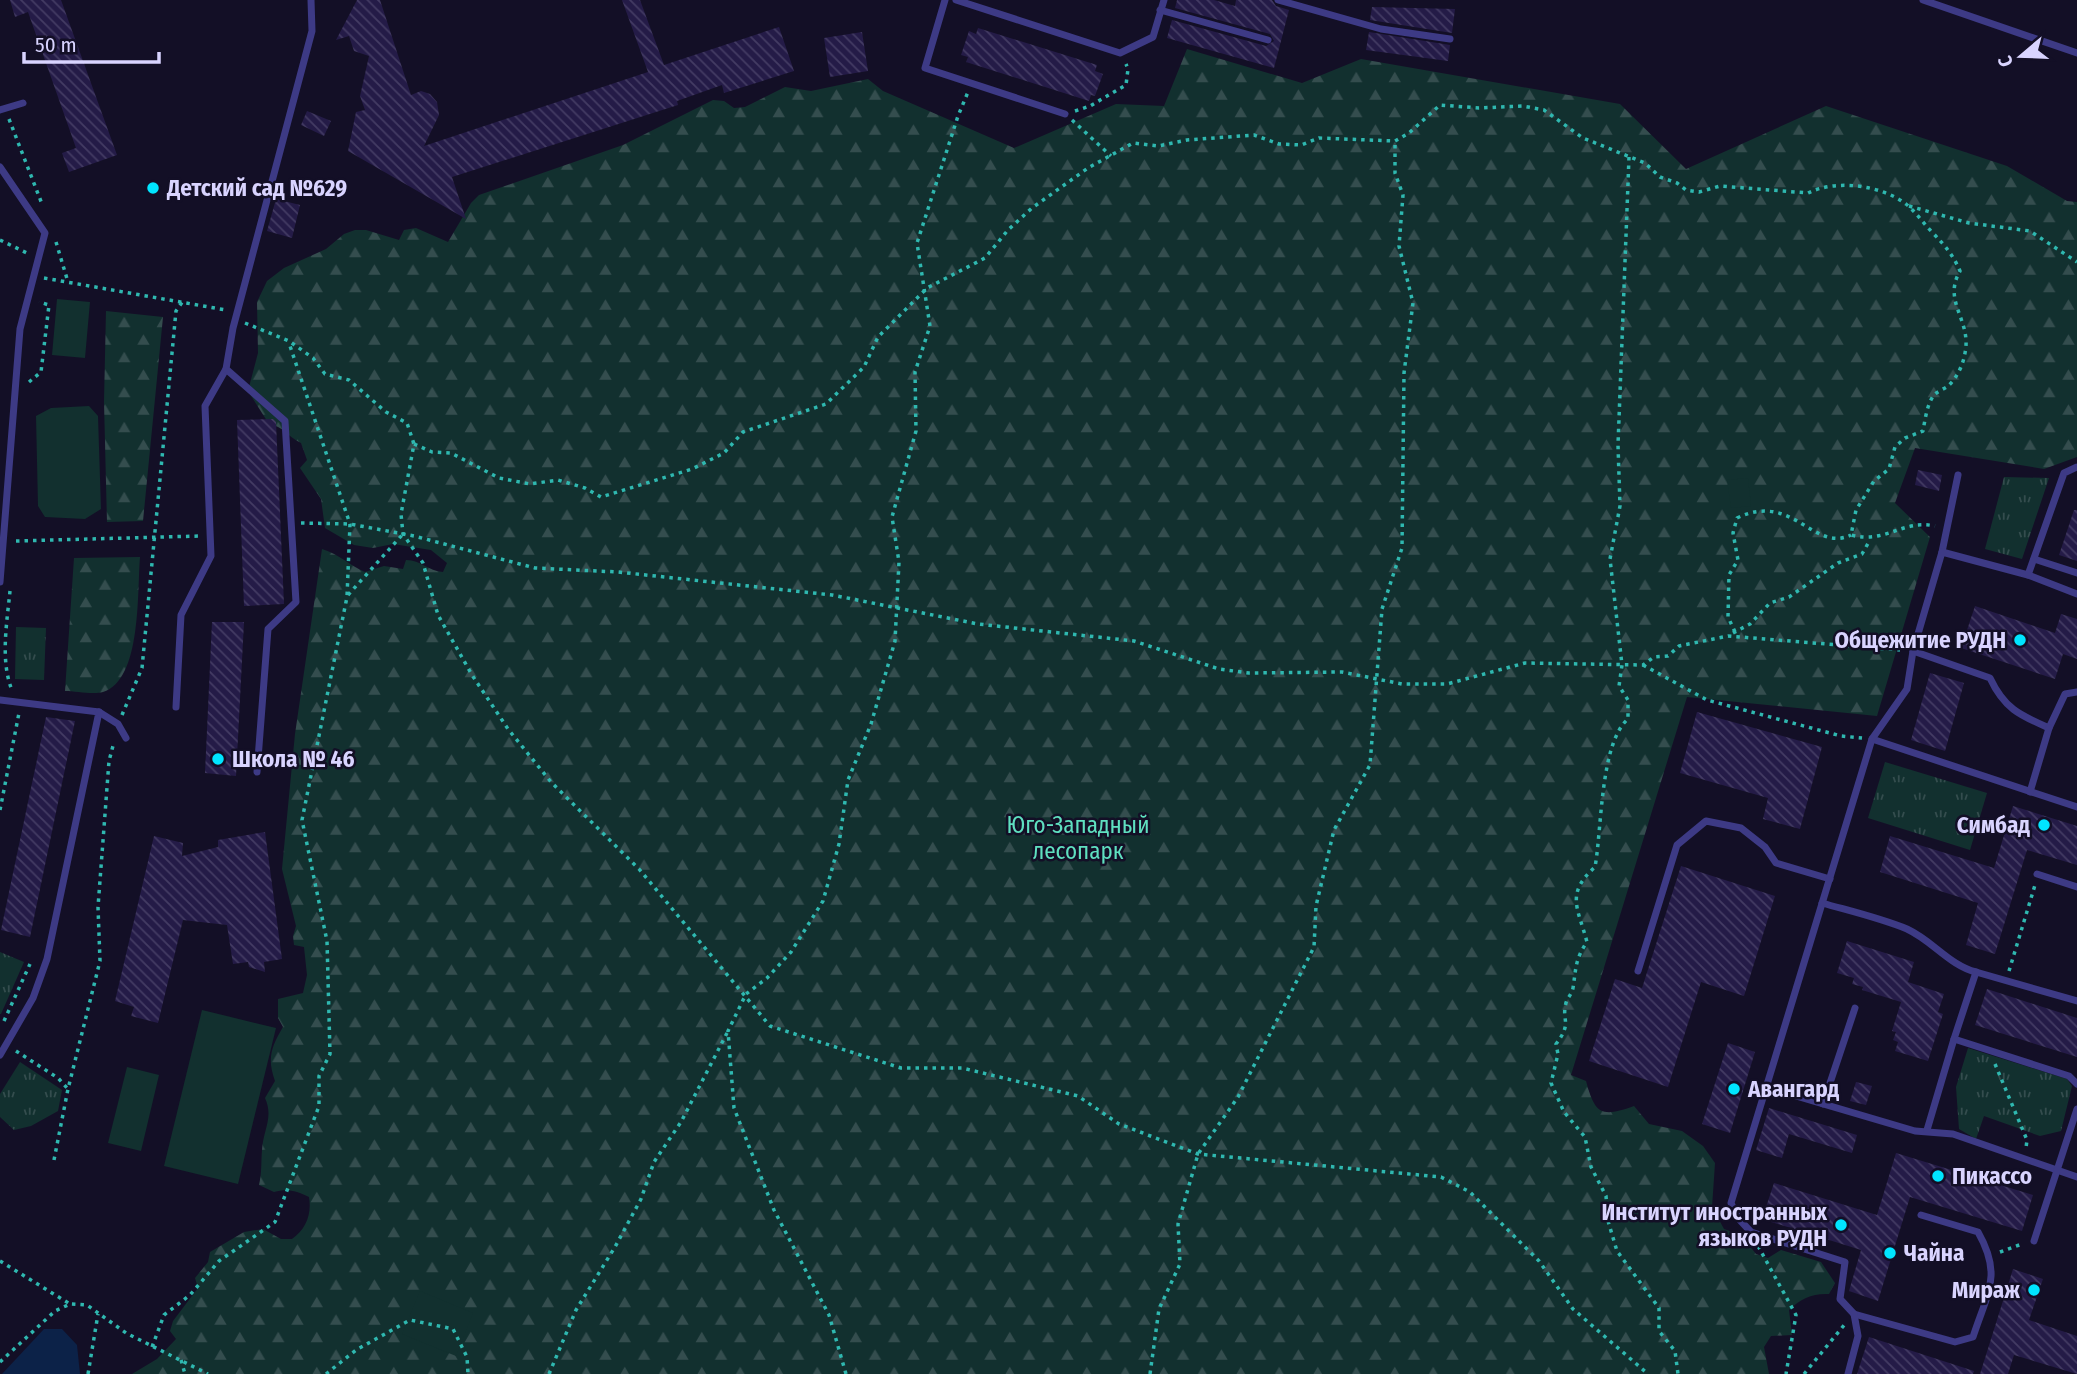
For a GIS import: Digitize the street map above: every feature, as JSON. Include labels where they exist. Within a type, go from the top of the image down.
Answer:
[{"type":"lane","points":[[176,707],[181,615],[211,556],[205,406],[226,369],[237,313],[312,31],[311,0]]},
{"type":"lane","points":[[944,0],[925,68],[1065,114]]},
{"type":"lane","points":[[956,0],[1120,53],[1153,37],[1164,0]]},
{"type":"lane","points":[[1278,0],[1381,29],[1450,40]]},
{"type":"lane","points":[[1923,0],[2077,53]]},
{"type":"lane","points":[[1160,10],[1268,40]]},
{"type":"lane","points":[[3,109],[23,103]]},
{"type":"lane","points":[[0,167],[45,233],[42,256],[20,329],[0,582]]},
{"type":"lane","points":[[226,369],[285,421],[296,602],[268,629],[257,772]]},
{"type":"lane","points":[[2028,575],[2064,472],[2077,467]]},
{"type":"lane","points":[[1921,1215],[1978,1232],[1991,1254],[1993,1274],[1973,1337],[1955,1342],[1854,1314],[1840,1299],[1845,1262],[1751,1232],[1738,1218],[1731,1203],[1872,740],[1907,689],[1913,651],[1942,552],[1958,475]]},
{"type":"lane","points":[[1942,552],[2028,575],[2077,594]]},
{"type":"lane","points":[[2034,559],[2077,573]]},
{"type":"lane","points":[[1913,651],[1990,678],[2000,698],[2020,716],[2049,728]]},
{"type":"lane","points":[[2030,792],[2049,728],[2065,694],[2077,692]]},
{"type":"lane","points":[[0,700],[99,712],[118,724],[126,738]]},
{"type":"lane","points":[[0,1055],[33,998],[47,959],[99,712]]},
{"type":"lane","points":[[1872,740],[2077,807]]},
{"type":"lane","points":[[1638,971],[1677,845],[1706,821],[1741,828],[1765,847],[1776,863],[1830,878]]},
{"type":"lane","points":[[2037,874],[2077,887]]},
{"type":"lane","points":[[1822,903],[1906,929],[1941,949],[1958,967],[2077,1001]]},
{"type":"lane","points":[[1927,1130],[1976,972]]},
{"type":"lane","points":[[1824,1104],[1855,1008]]},
{"type":"lane","points":[[1954,1039],[2069,1076],[2077,1084]]},
{"type":"lane","points":[[1766,1087],[1914,1131],[1952,1134],[2077,1177]]},
{"type":"lane","points":[[2035,1241],[2077,1109]]},
{"type":"lane","points":[[1848,1374],[1858,1336],[1854,1314]]},
{"type":"path","points":[[1111,156],[1065,114],[1090,106],[1126,85],[1128,69],[1120,53]]},
{"type":"path","points":[[549,1374],[576,1310],[641,1199],[654,1162],[681,1122],[746,994],[767,978],[791,952],[823,901],[839,844],[848,780],[871,724],[895,641],[899,562],[892,517],[916,431],[915,372],[930,326],[927,288],[918,243],[958,116],[972,84]]},
{"type":"path","points":[[414,444],[432,452],[451,453],[499,478],[530,484],[558,480],[584,488],[601,497],[692,469],[724,453],[743,432],[826,404],[864,367],[878,337],[927,288],[985,258],[1008,230],[1032,208],[1088,168],[1133,143],[1158,146],[1187,140],[1254,135],[1279,144],[1301,145],[1319,138],[1395,141],[1409,133],[1440,105],[1479,108],[1523,106],[1544,110],[1583,138],[1645,163],[1661,177],[1678,183],[1686,190],[1699,192],[1720,186],[1808,193],[1818,188],[1840,185],[1889,194],[1907,205],[1951,249],[1960,271],[1952,284],[1952,298],[1960,311],[1966,350],[1959,371],[1950,384],[1934,395],[1923,431],[1905,438],[1895,447],[1889,470],[1874,481],[1856,510],[1851,535]]},
{"type":"path","points":[[3,109],[44,209]]},
{"type":"path","points":[[1150,1374],[1159,1309],[1180,1264],[1178,1224],[1198,1154],[1238,1097],[1314,947],[1316,906],[1334,830],[1370,765],[1381,609],[1402,548],[1404,373],[1413,303],[1399,246],[1403,195],[1395,173],[1395,141]]},
{"type":"path","points":[[1629,158],[1618,445],[1620,506],[1610,559],[1622,665],[1619,686],[1628,700],[1628,719],[1618,727],[1607,759],[1595,867],[1583,878],[1574,900],[1587,942],[1577,956],[1572,975],[1573,990],[1565,1004],[1565,1032],[1556,1044],[1558,1054],[1550,1083],[1564,1112],[1586,1138],[1591,1167],[1606,1196],[1608,1221],[1617,1251],[1659,1308],[1659,1331],[1675,1351],[1678,1374]]},
{"type":"path","points":[[1907,205],[1969,223],[2030,231],[2077,262]]},
{"type":"path","points":[[39,289],[43,278],[42,256],[53,234],[68,282]]},
{"type":"path","points":[[0,240],[24,253]]},
{"type":"path","points":[[43,278],[183,301],[237,313],[248,327],[289,341],[313,358],[325,374],[349,380],[386,412],[407,423],[414,444],[401,514],[403,534],[423,562],[438,615],[508,729],[551,782],[639,869],[770,1026],[901,1068],[962,1068],[1078,1096],[1119,1124],[1198,1154],[1441,1177],[1470,1192],[1539,1261],[1573,1309],[1648,1374]]},
{"type":"path","points":[[26,385],[41,372],[49,305],[36,301]]},
{"type":"path","points":[[54,1160],[68,1089],[100,961],[97,907],[109,761],[118,724],[142,668],[176,311],[183,301]]},
{"type":"path","points":[[152,1347],[164,1315],[190,1295],[219,1261],[275,1222],[319,1107],[319,1076],[330,1054],[327,941],[302,820],[347,597],[350,524],[289,341]]},
{"type":"path","points":[[1735,632],[1728,617],[1729,575],[1738,560],[1733,533],[1737,518],[1768,509],[1793,516],[1822,536],[1840,540],[1851,535],[1870,540],[1922,523]]},
{"type":"path","points":[[291,523],[350,524],[403,534],[535,568],[618,572],[832,595],[978,624],[1134,641],[1219,669],[1250,673],[1342,672],[1402,684],[1447,684],[1525,663],[1643,665],[1707,700],[1841,736],[1872,740]]},
{"type":"path","points":[[15,528],[14,541],[210,535]]},
{"type":"path","points":[[347,597],[403,534]]},
{"type":"path","points":[[1643,665],[1654,657],[1668,656],[1679,646],[1727,636],[1750,624],[1770,603],[1789,597],[1838,564],[1862,554],[1870,540]]},
{"type":"path","points":[[0,810],[20,707],[6,679],[4,659],[11,581]]},
{"type":"path","points":[[1727,636],[1913,651]]},
{"type":"path","points":[[2006,981],[2035,885],[2045,888]]},
{"type":"path","points":[[0,1029],[35,955]]},
{"type":"path","points":[[728,1031],[734,1108],[774,1210],[829,1315],[846,1374]]},
{"type":"path","points":[[1989,1050],[2026,1140],[2026,1160]]},
{"type":"path","points":[[17,1052],[58,1078],[68,1089]]},
{"type":"path","points":[[1751,1232],[1797,1315],[1786,1374]]},
{"type":"path","points":[[1991,1254],[2035,1241]]},
{"type":"path","points":[[0,1261],[70,1304],[87,1305],[152,1347],[208,1374]]},
{"type":"path","points":[[0,1362],[55,1311],[70,1304]]},
{"type":"path","points":[[89,1374],[98,1314]]},
{"type":"path","points":[[1804,1374],[1854,1314]]},
{"type":"path","points":[[326,1374],[356,1350],[411,1320],[453,1329],[467,1357],[468,1374]]},
{"type":"path","points":[[181,1360],[185,1374]]},
{"type":"green space","name":"Юго-Западный лесопарк","points":[[1187,49],[1302,83],[1361,59],[1620,104],[1686,169],[1826,106],[2007,166],[2067,201],[2077,202],[2077,457],[2044,469],[1915,448],[1895,503],[1930,537],[1877,716],[1687,697],[1571,1075],[1586,1081],[1596,1107],[1601,1110],[1614,1112],[1634,1106],[1649,1124],[1682,1131],[1703,1146],[1715,1163],[1712,1207],[1724,1229],[1741,1235],[1756,1254],[1768,1258],[1781,1250],[1821,1262],[1835,1283],[1829,1294],[1808,1297],[1789,1310],[1792,1335],[1771,1336],[1764,1347],[1769,1374],[132,1374],[157,1359],[176,1339],[170,1331],[173,1321],[198,1288],[195,1278],[208,1262],[210,1252],[244,1232],[263,1229],[281,1239],[292,1239],[301,1231],[309,1215],[309,1197],[292,1191],[274,1192],[259,1185],[268,1118],[265,1098],[275,1081],[271,1066],[272,1053],[283,1027],[278,1018],[278,999],[303,993],[307,975],[304,947],[294,945],[296,926],[282,869],[295,734],[322,549],[365,572],[384,566],[403,569],[406,560],[443,572],[447,563],[431,550],[393,544],[373,548],[354,545],[325,528],[321,499],[300,468],[307,460],[301,443],[269,424],[248,391],[258,353],[257,302],[267,281],[284,268],[326,249],[344,234],[355,230],[366,230],[399,240],[404,230],[416,228],[448,242],[471,203],[479,195],[623,145],[713,100],[724,101],[734,108],[745,107],[785,87],[811,91],[868,79],[883,91],[1014,148],[1116,104],[1164,106]]},
{"type":"green space","points":[[57,299],[90,302],[85,358],[52,355]]},
{"type":"green space","points":[[106,311],[163,317],[143,521],[107,522],[104,402]]},
{"type":"green space","points":[[89,406],[98,416],[101,509],[85,519],[45,517],[38,506],[36,416],[51,408]]},
{"type":"green space","points":[[2004,477],[2049,478],[2022,559],[1985,549]]},
{"type":"green space","points":[[1748,478],[1751,506],[1731,508],[1727,480]]},
{"type":"green space","points":[[140,557],[135,633],[125,671],[116,684],[103,692],[65,691],[74,558]]},
{"type":"green space","points":[[16,627],[46,628],[44,680],[15,679]]},
{"type":"green space","points":[[1885,762],[1987,793],[1970,850],[1868,818]]},
{"type":"green space","points":[[0,952],[24,962],[1,1014],[0,1014]]},
{"type":"green space","points":[[202,1010],[276,1028],[238,1184],[164,1166]]},
{"type":"green space","points":[[1968,1048],[2067,1079],[2072,1086],[2061,1131],[2040,1136],[1984,1116],[1976,1139],[1959,1129],[1956,1087]]},
{"type":"green space","points":[[20,1062],[62,1090],[58,1111],[31,1126],[14,1130],[0,1117],[0,1094]]},
{"type":"green space","points":[[127,1067],[159,1075],[141,1151],[108,1143]]},
{"type":"green space","points":[[420,1291],[473,1313],[456,1356],[402,1334]]},
{"type":"water","points":[[44,1329],[62,1329],[77,1345],[80,1374],[2,1374]]},
{"type":"building","points":[[10,0],[61,0],[117,155],[69,172],[62,153],[76,148],[28,12],[15,17]]},
{"type":"building","points":[[357,0],[380,0],[411,95],[421,91],[430,94],[437,102],[439,115],[424,146],[648,72],[622,0],[640,0],[664,65],[779,27],[794,71],[724,93],[722,85],[677,101],[678,105],[452,177],[466,219],[348,151],[356,112],[365,110],[360,96],[369,56],[354,51],[349,36],[336,40]]},
{"type":"building","points":[[1177,0],[1214,0],[1235,6],[1236,0],[1272,0],[1276,6],[1289,10],[1274,68],[1167,38],[1172,20],[1266,46],[1274,41],[1270,34],[1175,8]]},
{"type":"building","points":[[1372,7],[1455,9],[1452,33],[1370,20]]},
{"type":"building","points":[[978,28],[1097,65],[1095,71],[1103,74],[1095,96],[1091,95],[1089,101],[966,62],[968,57],[961,55],[969,31],[976,34]]},
{"type":"building","points":[[862,32],[868,71],[830,77],[824,38]]},
{"type":"building","points":[[1369,32],[1450,45],[1448,61],[1366,50]]},
{"type":"building","points":[[307,111],[331,121],[324,136],[301,125]]},
{"type":"building","points":[[276,199],[300,205],[292,238],[267,231]]},
{"type":"building","points":[[273,419],[276,422],[284,604],[244,606],[237,420]]},
{"type":"building","points":[[1918,470],[1942,475],[1939,491],[1915,485]]},
{"type":"building","points":[[2074,510],[2077,510],[2077,561],[2059,555]]},
{"type":"building","name":"Общежитие РУДН","points":[[1975,606],[2055,633],[2061,614],[2077,619],[2077,659],[2063,654],[2055,679],[1961,648]]},
{"type":"building","points":[[212,622],[244,622],[236,776],[205,773]]},
{"type":"building","points":[[1930,673],[1964,683],[1945,751],[1911,740]]},
{"type":"building","points":[[1697,712],[1822,747],[1800,829],[1763,819],[1768,798],[1680,773]]},
{"type":"building","points":[[46,717],[75,721],[30,937],[1,930]]},
{"type":"building","points":[[2013,806],[2077,826],[2077,865],[2027,850],[1995,954],[1966,945],[1978,903],[1880,872],[1890,836],[1994,868]]},
{"type":"building","points":[[265,832],[282,959],[264,962],[265,972],[249,967],[248,962],[233,964],[227,925],[183,920],[158,1023],[131,1016],[134,1007],[115,1001],[154,836],[183,843],[182,856],[218,847],[218,840]]},
{"type":"building","points":[[1681,866],[1775,896],[1744,996],[1701,982],[1668,1087],[1589,1061],[1615,979],[1642,988]]},
{"type":"building","points":[[1847,941],[1914,962],[1908,982],[1944,994],[1938,1012],[1943,1014],[1928,1061],[1895,1051],[1898,1042],[1893,1040],[1896,1032],[1892,1031],[1901,1002],[1862,990],[1863,987],[1852,984],[1854,978],[1837,973]]},
{"type":"building","points":[[1987,989],[2077,1018],[2077,1057],[1975,1025]]},
{"type":"building","points":[[1728,1043],[1755,1052],[1730,1133],[1702,1124]]},
{"type":"building","points":[[1856,1082],[1872,1086],[1866,1105],[1850,1101]]},
{"type":"building","points":[[1769,1108],[1857,1135],[1852,1153],[1789,1134],[1782,1158],[1756,1150]]},
{"type":"building","name":"Институт иностранных языков РУДН","points":[[1896,1153],[2033,1195],[2022,1231],[1910,1197],[1878,1301],[1849,1291],[1861,1250],[1762,1219],[1774,1183],[1877,1215]]},
{"type":"building","points":[[2013,1269],[2043,1279],[2029,1320],[2077,1336],[2077,1374],[2014,1355],[2008,1374],[1980,1374]]},
{"type":"building","points":[[1869,1337],[1974,1371],[1973,1374],[1857,1374]]},
{"type":"place","name":"Детский сад №629","points":[[153,188]]},
{"type":"place","name":"Общежитие РУДН","points":[[2020,640]]},
{"type":"place","name":"Школа № 46","points":[[218,759]]},
{"type":"place","name":"Симбад","points":[[2044,825]]},
{"type":"place","name":"Авангард","points":[[1734,1089]]},
{"type":"place","name":"Пикассо","points":[[1938,1176]]},
{"type":"place","name":"Институт иностранных языков РУДН","points":[[1841,1225]]},
{"type":"place","name":"Чайна","points":[[1890,1253]]},
{"type":"place","name":"Мираж","points":[[2034,1290]]}]
